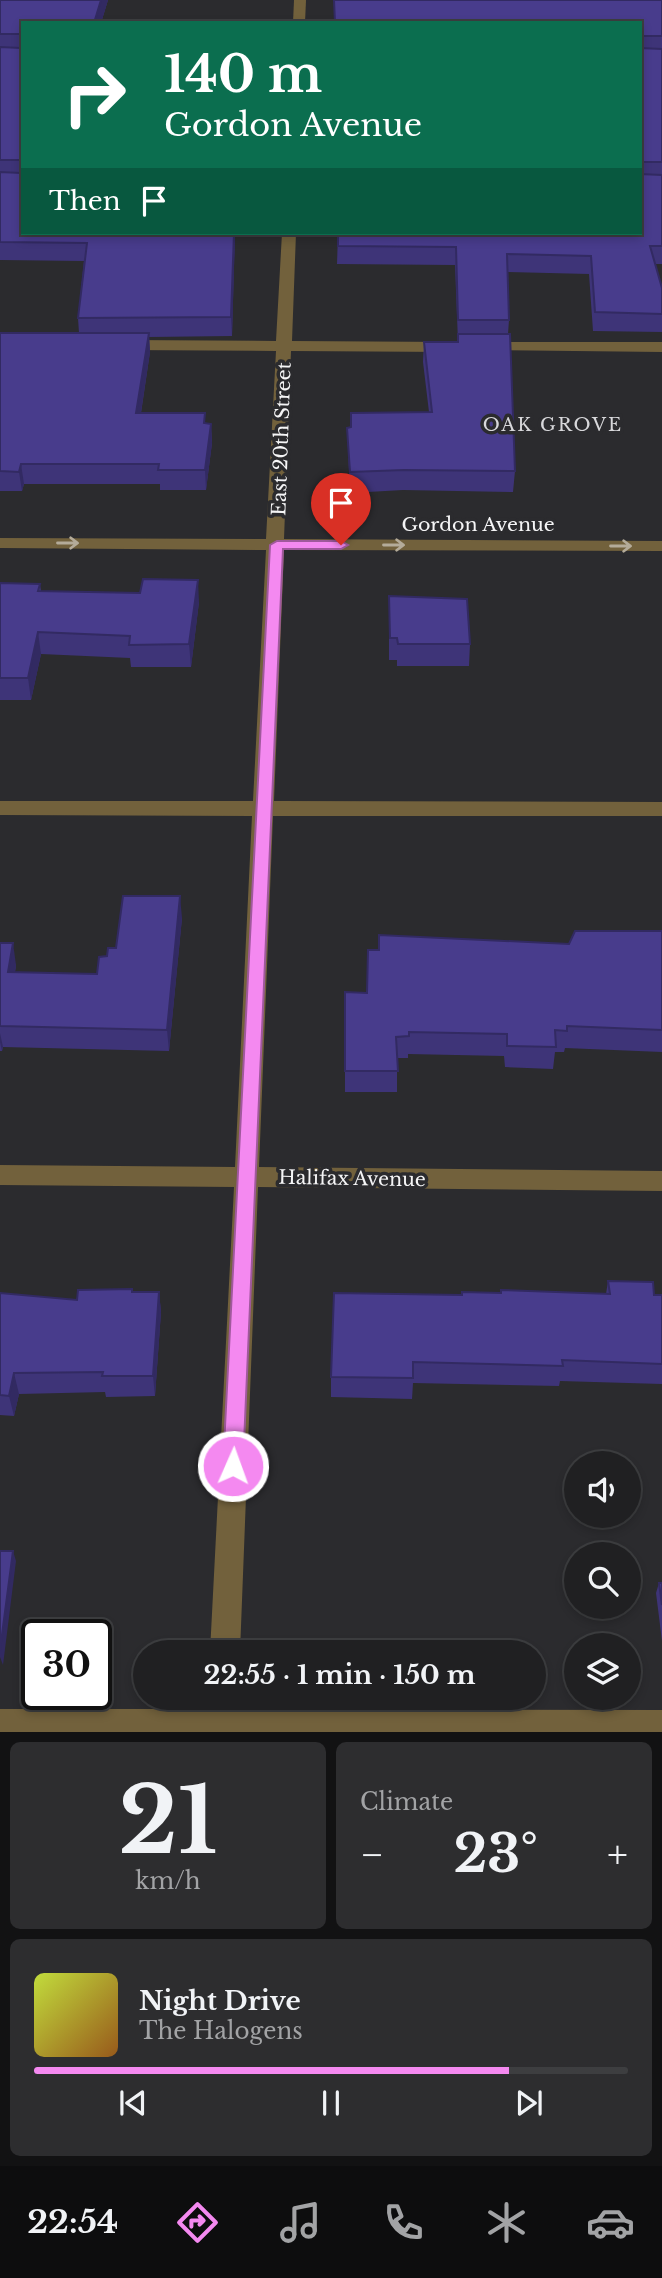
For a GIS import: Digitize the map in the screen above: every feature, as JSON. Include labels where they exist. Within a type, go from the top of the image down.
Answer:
[{"type":"street","points":[[299,21],[300,0]]},
{"type":"street","name":"East 20th Street","points":[[226,1640],[289,235]]},
{"type":"street","points":[[108,345],[662,347]]},
{"type":"street","name":"Gordon Avenue","points":[[0,543],[662,546]]},
{"type":"street","points":[[0,808],[662,809]]},
{"type":"street","name":"Halifax Avenue","points":[[0,1175],[662,1181]]},
{"type":"street","points":[[0,1724],[222,1718],[662,1725]]},
{"type":"building","points":[[0,0],[101,0],[95,21],[21,21],[21,34],[0,34]]},
{"type":"building","points":[[334,0],[662,0],[662,36],[642,36],[642,21],[335,21]]},
{"type":"building","points":[[0,47],[21,48],[21,160],[0,160]]},
{"type":"building","points":[[642,48],[662,49],[662,162],[642,162]]},
{"type":"building","points":[[0,172],[21,173],[21,235],[234,235],[231,317],[78,318],[87,243],[0,242]]},
{"type":"building","points":[[642,174],[662,175],[662,246],[650,246],[662,288],[662,314],[595,312],[591,256],[507,254],[509,320],[458,320],[456,247],[338,246],[338,235],[642,235]]},
{"type":"building","points":[[0,333],[149,333],[136,413],[205,413],[204,423],[211,424],[205,470],[158,470],[159,464],[21,464],[19,472],[0,471]]},
{"type":"building","points":[[458,334],[510,334],[515,471],[350,472],[347,428],[351,427],[351,413],[432,412],[424,342],[458,342]]},
{"type":"building","points":[[143,579],[198,580],[189,644],[129,645],[130,636],[38,632],[28,678],[0,678],[0,583],[40,584],[38,591],[140,593]]},
{"type":"building","points":[[389,596],[467,599],[470,644],[398,644],[397,638],[390,638]]},
{"type":"building","points":[[123,896],[180,896],[167,1030],[0,1026],[0,943],[13,943],[8,972],[97,974],[99,957],[107,956],[108,948],[116,948]]},
{"type":"building","points":[[575,931],[662,931],[662,1030],[567,1026],[567,1031],[555,1030],[556,1047],[507,1046],[507,1034],[409,1032],[409,1036],[396,1037],[398,1071],[345,1071],[345,992],[367,993],[368,950],[379,950],[379,935],[569,944]]},
{"type":"building","points":[[608,1281],[653,1282],[654,1295],[662,1295],[662,1364],[562,1360],[563,1366],[413,1362],[413,1378],[331,1377],[334,1293],[462,1295],[462,1292],[501,1293],[501,1290],[610,1294]]},
{"type":"building","points":[[132,1289],[132,1292],[159,1292],[153,1376],[102,1376],[103,1372],[14,1373],[9,1396],[0,1395],[0,1293],[77,1300],[78,1290]]},
{"type":"building","points":[[0,1551],[13,1551],[0,1650]]},
{"type":"building","points":[[659,1583],[662,1583],[662,1605]]},
{"type":"district","name":"OAK GROVE","points":[[553,425]]},
{"type":"route","points":[[233,1466],[277,545],[341,545]]}]
